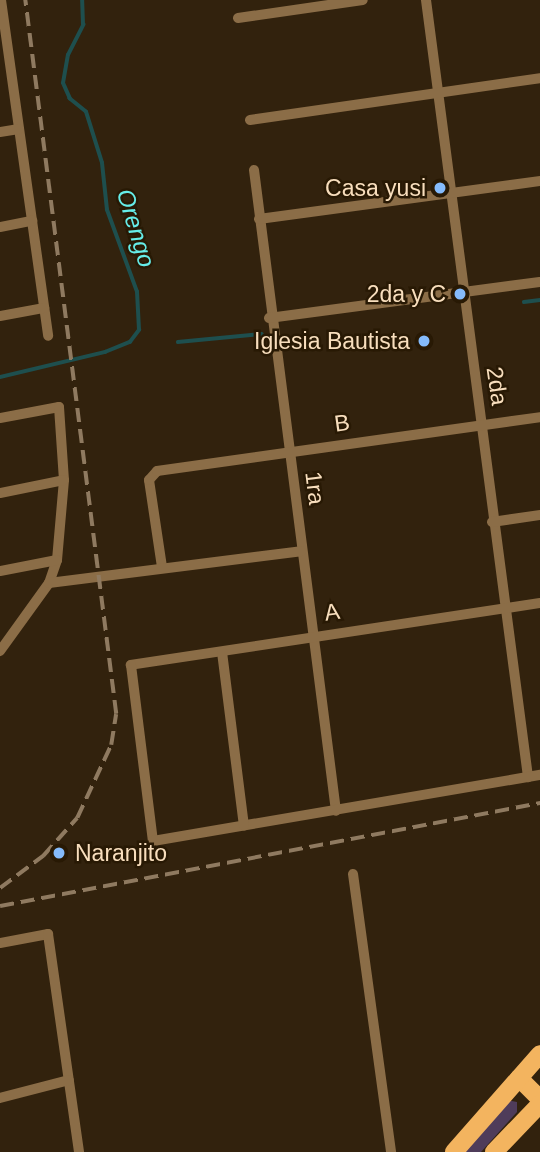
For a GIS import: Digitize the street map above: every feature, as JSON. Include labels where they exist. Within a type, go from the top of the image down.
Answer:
[{"type":"main road","points":[[453,1152],[540,1054]]},
{"type":"main road","points":[[494,1152],[540,1101],[519,1078]]},
{"type":"street","points":[[1,0],[48,336]]},
{"type":"street","points":[[238,18],[363,0]]},
{"type":"street","name":"2da","points":[[426,0],[435,92],[528,777]]},
{"type":"street","points":[[250,120],[540,78]]},
{"type":"street","points":[[0,132],[19,129]]},
{"type":"street","name":"1ra","points":[[254,170],[269,318],[314,636],[335,811]]},
{"type":"street","points":[[259,219],[540,181]]},
{"type":"street","points":[[0,227],[32,221]]},
{"type":"street","points":[[269,318],[540,282]]},
{"type":"street","points":[[0,316],[44,308]]},
{"type":"street","points":[[0,418],[59,407],[65,480],[57,560],[49,583],[0,651]]},
{"type":"street","name":"B","points":[[162,567],[151,474],[289,451],[540,417]]},
{"type":"street","points":[[0,492],[65,480]]},
{"type":"street","points":[[492,522],[540,515]]},
{"type":"street","points":[[49,583],[301,551]]},
{"type":"street","points":[[0,571],[57,560]]},
{"type":"street","name":"A","points":[[244,826],[153,841],[131,665],[540,603]]},
{"type":"street","points":[[222,652],[244,826],[540,775]]},
{"type":"street","points":[[353,874],[391,1152]]},
{"type":"street","points":[[0,943],[48,934],[79,1152]]},
{"type":"street","points":[[0,1098],[69,1080]]},
{"type":"shaded area","points":[[507,1100],[517,1102],[517,1112],[481,1152],[461,1152]]},
{"type":"waterway","name":"Orengo","points":[[0,377],[105,352],[130,342],[139,330],[137,292],[107,210],[102,163],[86,112],[70,99],[63,83],[68,55],[83,25],[82,0]]},
{"type":"waterway","points":[[524,302],[540,300]]},
{"type":"waterway","points":[[178,342],[262,334]]},
{"type":"railway","points":[[0,888],[43,856],[77,818],[111,745],[116,714],[25,0]]},
{"type":"railway","points":[[0,906],[540,803]]},
{"type":"place","name":"Casa yusi","points":[[440,188]]},
{"type":"place","name":"2da y C","points":[[460,294]]},
{"type":"place","name":"Iglesia Bautista","points":[[424,341]]},
{"type":"place","name":"Naranjito","points":[[59,853]]}]
